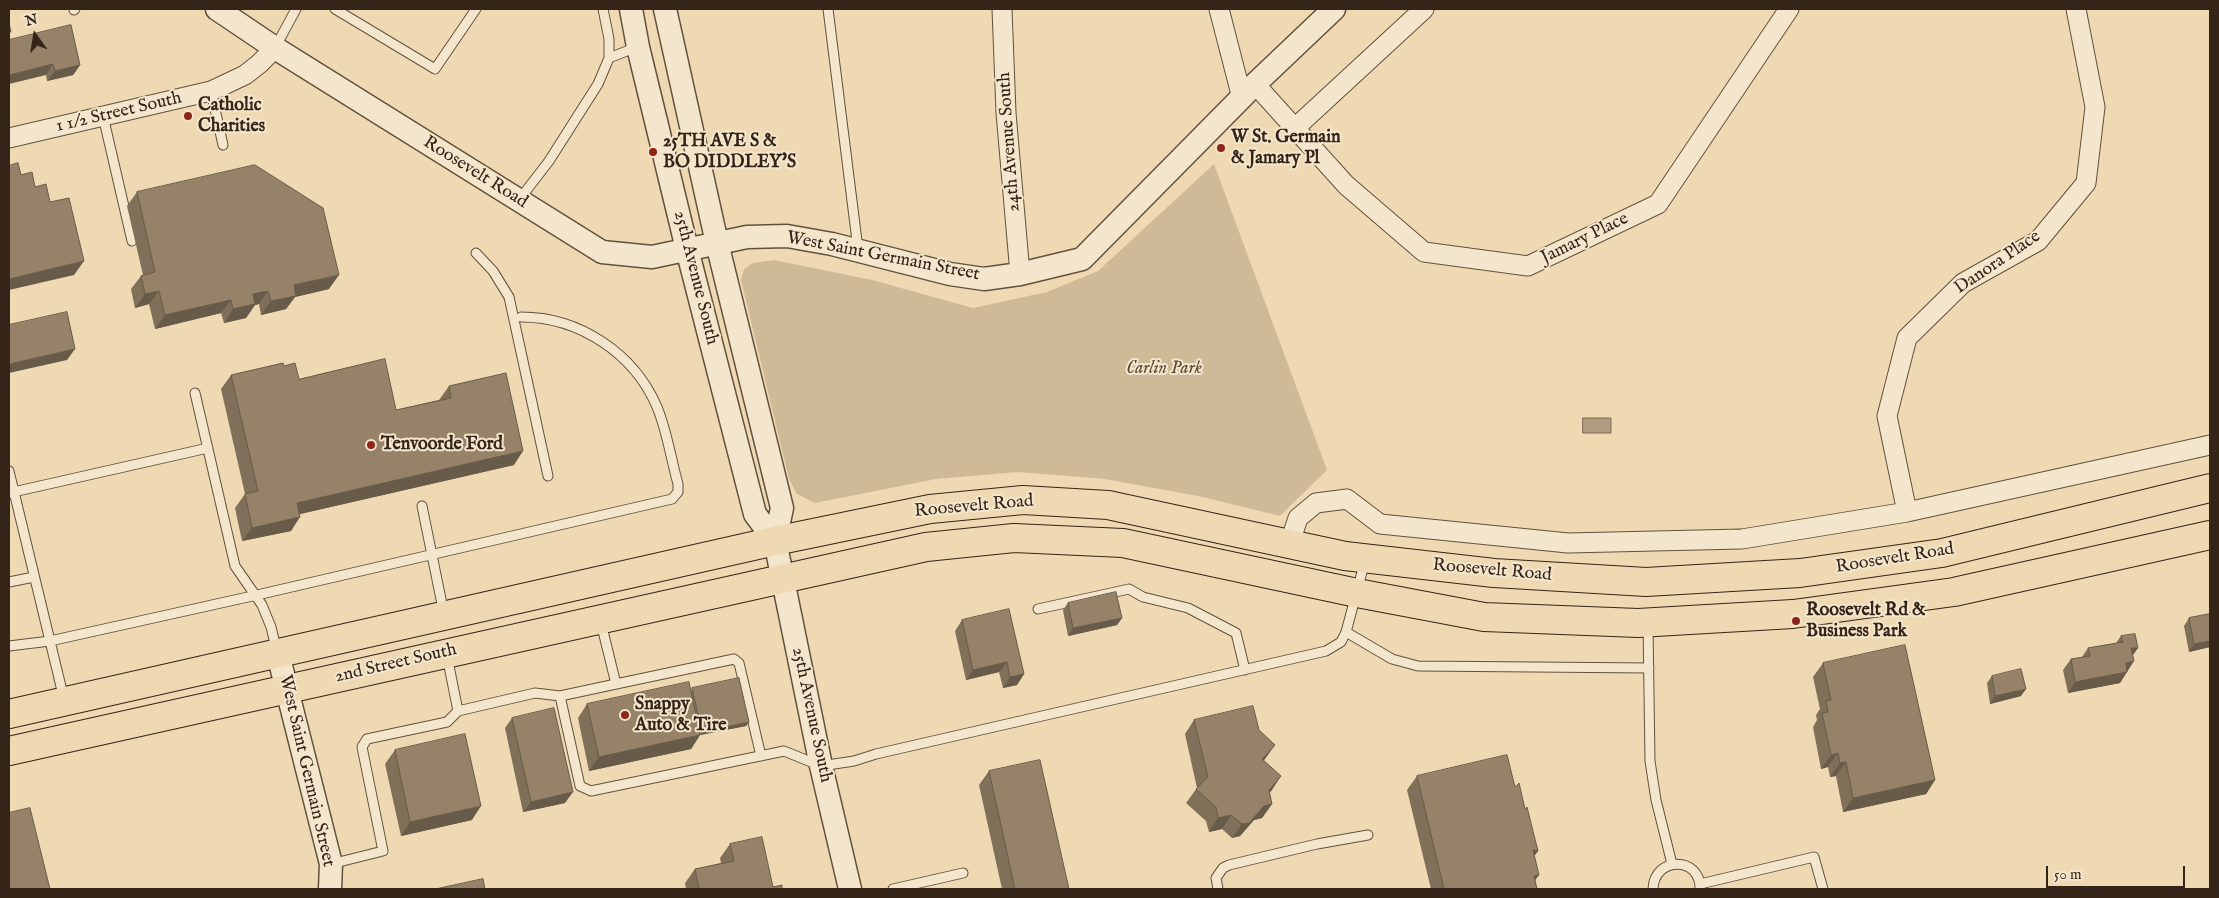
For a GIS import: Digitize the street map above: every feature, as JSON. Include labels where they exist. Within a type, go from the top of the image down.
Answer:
[{"type":"main road","name":"Roosevelt Road","points":[[774,541],[930,509],[1023,500],[1108,505],[1289,545],[1366,559],[1494,573],[1646,582],[1800,573],[1942,553],[2210,488]]},
{"type":"main road","name":"Roosevelt Road","points":[[783,579],[926,547],[1014,538],[1123,543],[1357,593],[1484,617],[1648,623],[1793,614],[1954,592],[2210,535]]},
{"type":"main road","name":"2nd Street South","points":[[9,714],[774,541]]},
{"type":"main road","name":"2nd Street South","points":[[9,751],[286,690],[446,652],[783,579]]},
{"type":"street","name":"Roosevelt Road","points":[[217,9],[275,48],[602,252],[652,257],[687,249]]},
{"type":"street","name":"25th Avenue South","points":[[631,9],[638,47],[687,249],[755,514],[774,541],[850,889]]},
{"type":"street","name":"25th Avenue South","points":[[665,9],[717,243],[782,508],[774,541]]},
{"type":"street","name":"24th Avenue South","points":[[1002,9],[1006,113],[1020,274]]},
{"type":"street","name":"Jamary Place","points":[[1219,9],[1248,91],[1295,128],[1346,185],[1424,252],[1528,266],[1658,204],[1789,9]]},
{"type":"street","name":"West Saint Germain Street","points":[[687,249],[747,237],[787,236],[858,251],[950,274],[984,278],[1020,274],[1082,259],[1248,91],[1334,9]]},
{"type":"street","points":[[1295,128],[1424,9]]},
{"type":"street","name":"Danora Place","points":[[1907,512],[1887,416],[1907,338],[1963,283],[2038,241],[2086,183],[2095,106],[2076,9]]},
{"type":"street","name":"1 1/2 Street South","points":[[9,138],[210,91],[245,75],[260,64],[275,48]]},
{"type":"street","points":[[1289,545],[1298,518],[1316,503],[1347,499],[1380,524],[1568,543],[1742,538],[1907,512],[2210,445]]},
{"type":"street","name":"West Saint Germain Street","points":[[278,654],[331,864],[330,889]]},
{"type":"lane","points":[[275,48],[296,9]]},
{"type":"lane","points":[[335,9],[435,69],[476,9]]},
{"type":"lane","points":[[519,200],[549,161],[598,84],[609,58],[609,39],[603,9]]},
{"type":"lane","points":[[828,9],[858,251]]},
{"type":"lane","points":[[609,58],[638,47]]},
{"type":"lane","points":[[210,91],[223,145]]},
{"type":"lane","points":[[103,116],[132,241]]},
{"type":"lane","points":[[476,253],[493,271],[509,298],[548,476]]},
{"type":"lane","points":[[9,646],[50,641],[257,596],[672,499],[678,492],[678,484],[657,408],[650,393],[631,367],[618,353],[604,343],[575,327],[537,317],[521,317]]},
{"type":"lane","points":[[195,393],[235,566],[257,596],[271,627],[278,654]]},
{"type":"lane","points":[[11,493],[208,448]]},
{"type":"lane","points":[[9,471],[11,493],[34,577],[64,702]]},
{"type":"lane","points":[[422,506],[444,617]]},
{"type":"lane","points":[[560,696],[580,786],[591,791],[784,751],[822,766],[854,761],[891,750],[1320,653],[1340,642],[1346,632],[1366,559]]},
{"type":"lane","points":[[9,582],[34,577]]},
{"type":"lane","points":[[1038,609],[1129,589],[1143,597],[1188,608],[1236,633],[1245,670]]},
{"type":"lane","points":[[600,619],[616,684]]},
{"type":"lane","points":[[1648,623],[1649,741],[1652,780],[1672,864]]},
{"type":"lane","points":[[1346,632],[1392,659],[1418,666],[1649,668]]},
{"type":"lane","points":[[446,652],[458,711]]},
{"type":"lane","points":[[331,864],[383,851],[362,747],[367,739],[447,722],[458,711],[535,693],[560,696],[734,659],[739,663],[761,756]]},
{"type":"lane","points":[[1218,889],[1216,878],[1223,868],[1229,865],[1317,844],[1368,835]]},
{"type":"lane","points":[[1653,889],[1656,875],[1672,864],[1691,868],[1699,878],[1700,887],[1814,857],[1823,889]]},
{"type":"lane","points":[[893,889],[963,873]]},
{"type":"green space","name":"Carlin Park","points":[[1214,164],[1327,470],[1280,516],[1198,496],[1105,479],[1018,472],[936,479],[815,503],[797,494],[789,479],[741,280],[744,269],[753,263],[774,260],[872,280],[973,308],[1047,292],[1098,271]]},
{"type":"shaded area","points":[[1583,418],[1611,418],[1611,433],[1583,433]]},
{"type":"building","points":[[71,25],[80,65],[55,71],[53,64],[9,75],[9,40]]},
{"type":"building","points":[[18,163],[21,175],[32,172],[35,187],[46,184],[50,202],[69,198],[84,261],[9,279],[9,166]]},
{"type":"building","points":[[255,165],[323,208],[339,275],[294,285],[296,296],[271,301],[268,291],[253,294],[255,304],[233,309],[231,300],[165,315],[159,291],[145,294],[141,276],[155,272],[137,192]]},
{"type":"building","points":[[67,312],[75,349],[9,364],[9,325]]},
{"type":"building","name":"Tenvoorde Ford","points":[[385,359],[396,410],[451,398],[449,386],[506,373],[523,451],[297,503],[300,517],[252,528],[245,494],[258,491],[231,375],[283,363],[284,366],[295,363],[299,379]]},
{"type":"building","points":[[1116,592],[1122,618],[1073,628],[1068,603]]},
{"type":"building","points":[[1009,609],[1024,674],[1010,677],[1007,662],[973,670],[962,620]]},
{"type":"building","points":[[2210,614],[2210,641],[2194,644],[2189,618]]},
{"type":"building","points":[[2135,634],[2138,648],[2131,648],[2134,661],[2126,663],[2127,672],[2075,682],[2071,659],[2090,656],[2088,648],[2123,642],[2121,636]]},
{"type":"building","points":[[1905,645],[1935,780],[1853,798],[1846,762],[1840,763],[1838,753],[1831,755],[1822,713],[1828,712],[1826,701],[1831,700],[1823,663]]},
{"type":"building","points":[[2021,669],[2026,689],[1995,696],[1992,676]]},
{"type":"building","points":[[739,678],[749,722],[702,732],[692,688]]},
{"type":"building","points":[[689,682],[700,735],[599,757],[587,704]]},
{"type":"building","points":[[1253,706],[1259,730],[1275,745],[1262,759],[1281,776],[1269,790],[1272,804],[1264,806],[1249,823],[1242,824],[1231,815],[1218,818],[1216,807],[1196,789],[1208,777],[1194,720]]},
{"type":"building","points":[[554,708],[573,792],[531,802],[512,718]]},
{"type":"building","points":[[465,734],[481,806],[410,822],[395,750]]},
{"type":"building","points":[[1507,755],[1515,787],[1519,783],[1525,809],[1527,807],[1538,851],[1533,850],[1539,875],[1534,876],[1537,889],[1444,889],[1417,776]]},
{"type":"building","points":[[1040,760],[1069,889],[1015,889],[989,771]]},
{"type":"building","points":[[30,808],[50,889],[9,889],[9,813]]},
{"type":"building","points":[[762,837],[773,887],[782,885],[782,889],[699,889],[695,869],[734,861],[730,844]]},
{"type":"building","points":[[483,879],[485,889],[436,889]]},
{"type":"place","name":"Catholic Charities","points":[[188,116]]},
{"type":"place","name":"W St. Germain & Jamary Pl","points":[[1221,148]]},
{"type":"place","name":"25TH AVE S & BO DIDDLEY'S","points":[[653,152]]},
{"type":"place","name":"Tenvoorde Ford","points":[[371,445]]},
{"type":"place","name":"Roosevelt Rd & Business Park","points":[[1796,621]]},
{"type":"place","name":"Snappy Auto & Tire","points":[[625,715]]}]
